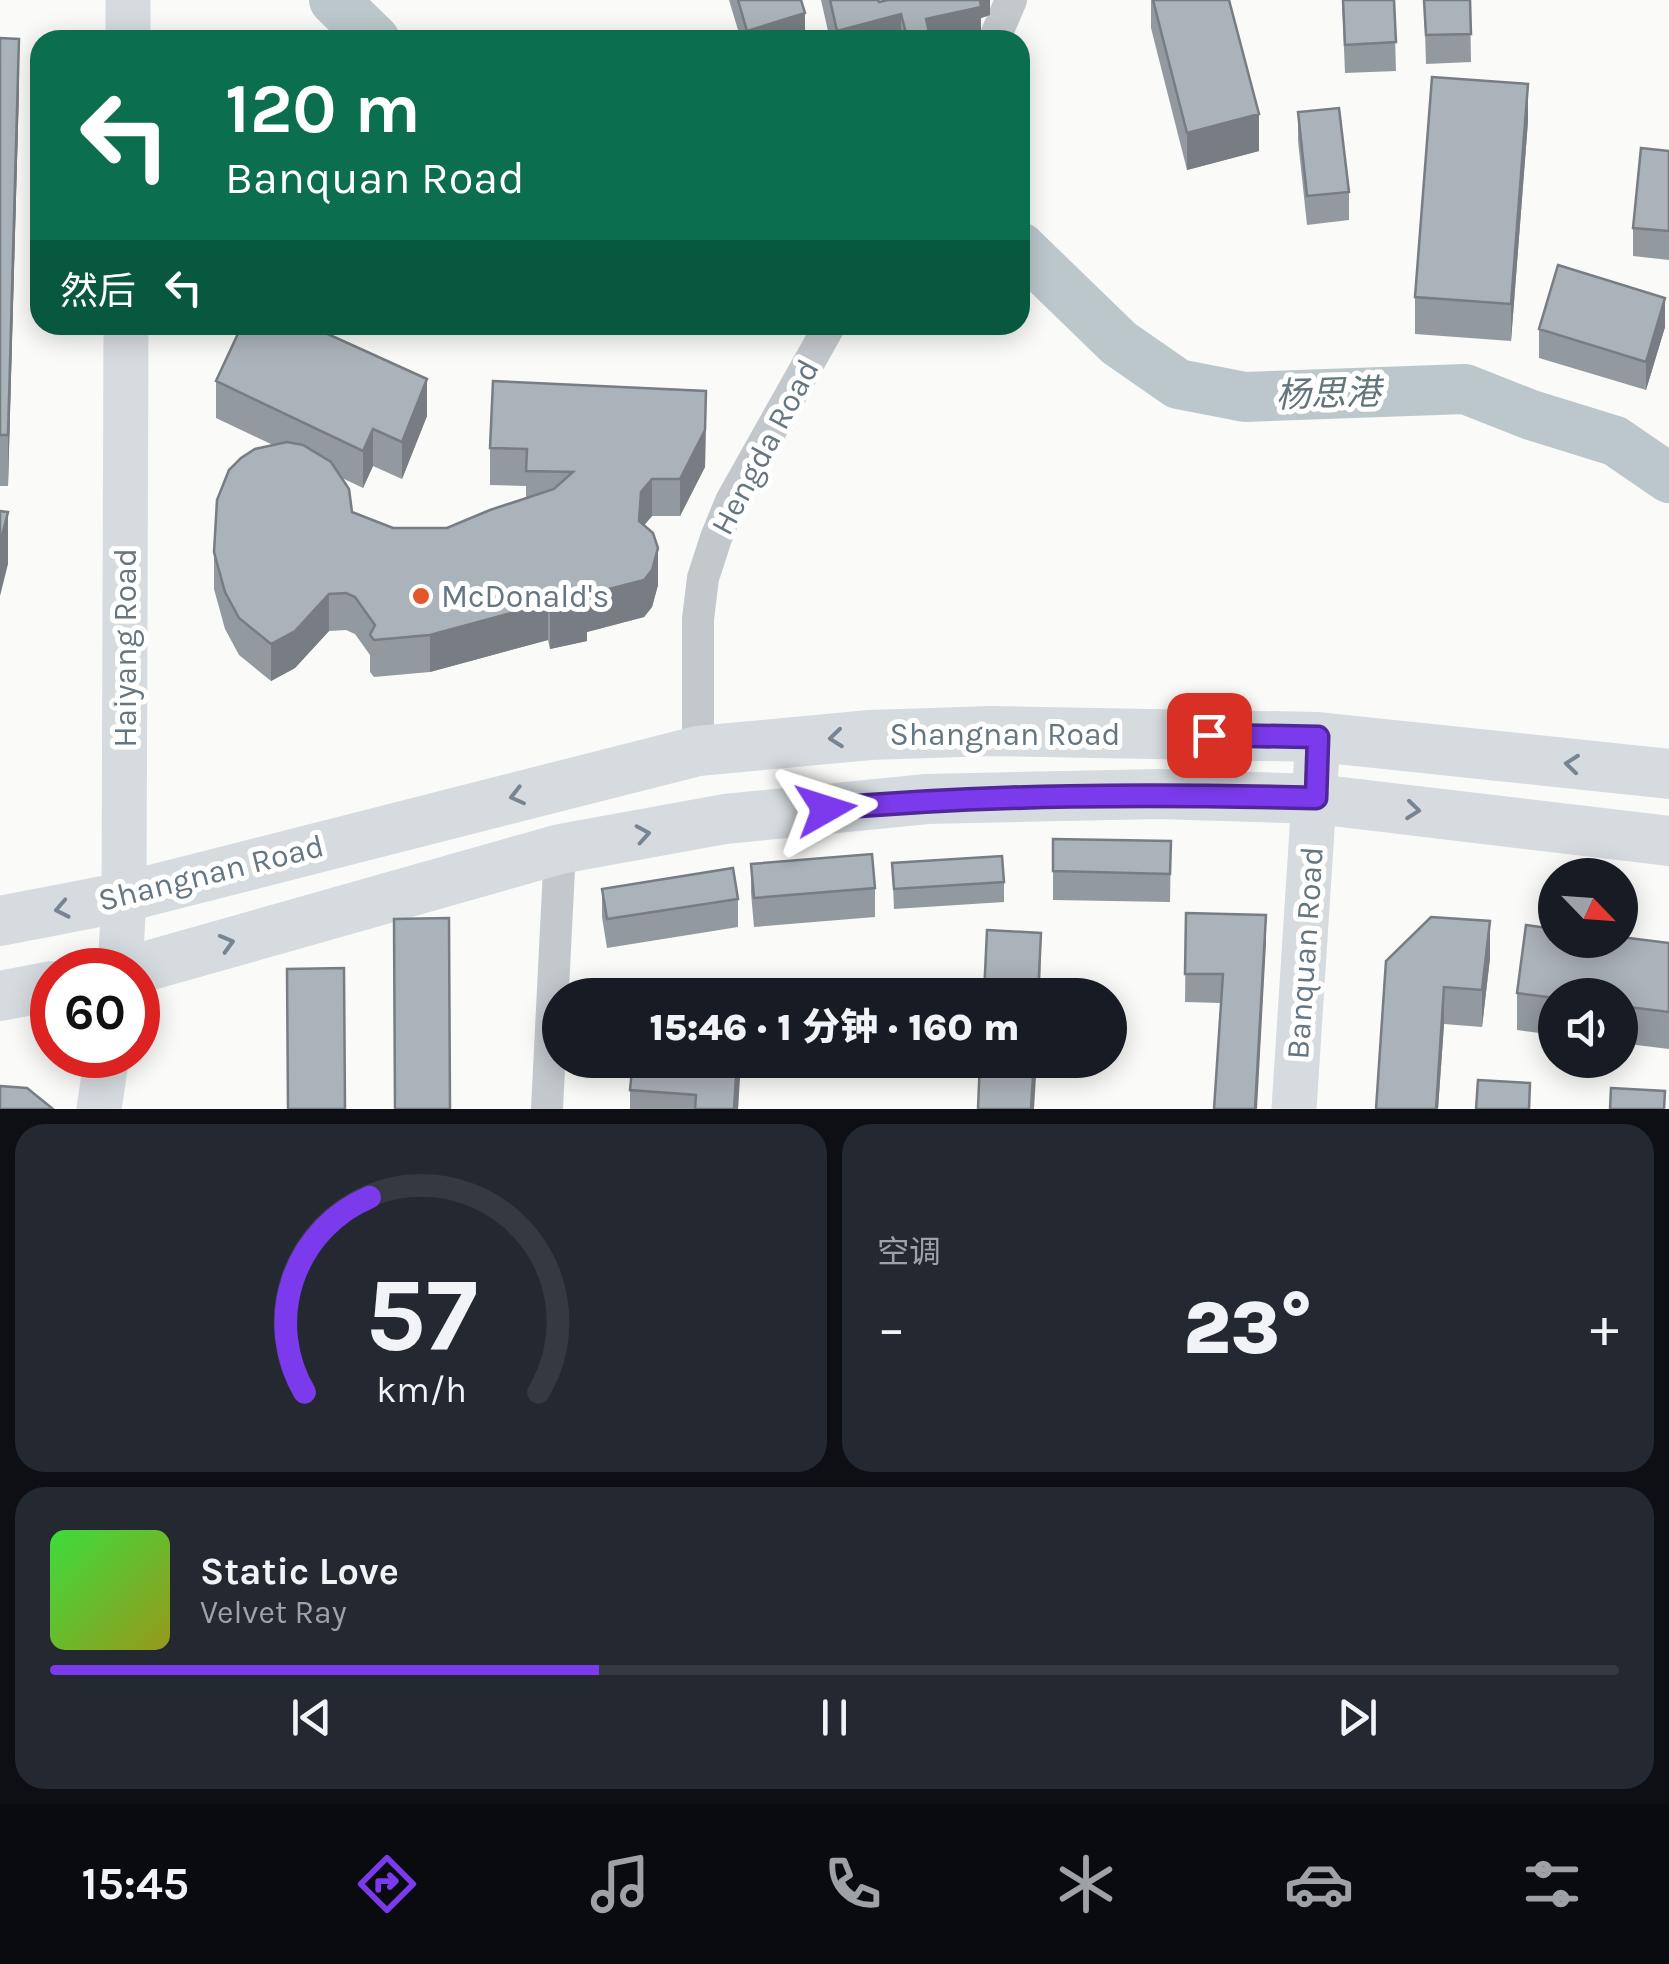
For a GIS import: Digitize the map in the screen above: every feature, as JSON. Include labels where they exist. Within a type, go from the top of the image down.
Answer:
[{"type":"main road","name":"Shangnan Road","points":[[0,921],[124,897],[698,751],[870,734],[990,731],[1318,737],[1669,774]]},
{"type":"main road","name":"Shangnan Road","points":[[160,962],[560,849],[725,819],[926,799],[1160,794],[1316,798],[1669,840]]},
{"type":"main road","points":[[0,996],[30,990]]},
{"type":"street","points":[[128,0],[128,30]]},
{"type":"street","points":[[998,30],[1011,0]]},
{"type":"street","name":"Haiyang Road","points":[[121,948],[126,335]]},
{"type":"street","name":"Hengda Road","points":[[698,751],[698,619],[704,578],[716,538],[731,501],[824,335]]},
{"type":"street","name":"Banquan Road","points":[[1294,1109],[1318,737]]},
{"type":"street","points":[[548,1109],[560,849]]},
{"type":"street","points":[[99,1109],[104,1078]]},
{"type":"building","points":[[738,0],[801,0],[805,13],[747,30]]},
{"type":"building","points":[[830,0],[980,0],[981,7],[926,19],[929,30],[905,30],[901,14],[837,30]]},
{"type":"building","points":[[1153,0],[1229,0],[1259,114],[1187,133]]},
{"type":"building","points":[[1343,0],[1394,0],[1396,42],[1345,45]]},
{"type":"building","points":[[1424,0],[1470,0],[1471,34],[1426,35]]},
{"type":"building","points":[[0,38],[19,39],[8,435],[0,435]]},
{"type":"building","points":[[1432,77],[1528,84],[1511,304],[1415,297]]},
{"type":"building","points":[[1339,108],[1349,192],[1307,196],[1298,112]]},
{"type":"building","points":[[1641,148],[1669,151],[1669,231],[1633,228]]},
{"type":"building","points":[[1558,265],[1665,298],[1646,362],[1539,329]]},
{"type":"building","points":[[237,335],[330,335],[427,379],[402,442],[373,429],[363,451],[216,381]]},
{"type":"building","points":[[493,381],[706,391],[705,430],[680,479],[652,479],[641,492],[639,521],[653,533],[658,548],[652,570],[644,580],[586,595],[587,604],[550,612],[548,603],[430,635],[374,640],[370,635],[375,625],[355,597],[346,593],[329,594],[295,631],[271,644],[239,618],[225,592],[214,552],[217,500],[229,470],[255,449],[287,442],[303,445],[331,462],[349,489],[352,512],[393,528],[447,528],[554,489],[573,472],[526,471],[527,449],[490,448]]},
{"type":"building","points":[[0,511],[8,512],[0,544]]},
{"type":"building","points":[[1053,839],[1171,841],[1170,874],[1053,871]]},
{"type":"building","points":[[872,854],[875,888],[754,898],[751,864]]},
{"type":"building","points":[[1002,856],[1004,882],[894,889],[892,863]]},
{"type":"building","points":[[733,868],[738,899],[607,919],[602,889]]},
{"type":"building","points":[[1186,913],[1266,915],[1255,1109],[1214,1109],[1223,974],[1185,974]]},
{"type":"building","points":[[1431,917],[1490,921],[1482,990],[1444,987],[1436,1109],[1376,1109],[1386,961]]},
{"type":"building","points":[[449,918],[450,1109],[395,1109],[394,919]]},
{"type":"building","points":[[1526,925],[1538,927],[1538,958],[1638,958],[1638,939],[1669,943],[1669,1012],[1638,1008],[1638,978],[1538,978],[1538,996],[1517,993]]},
{"type":"building","points":[[987,930],[1041,933],[1039,978],[985,978]]},
{"type":"building","points":[[344,968],[345,1109],[288,1109],[287,969]]},
{"type":"building","points":[[631,1078],[736,1078],[734,1109],[695,1109],[696,1095],[630,1090]]},
{"type":"building","points":[[979,1078],[1033,1078],[1031,1109],[978,1109]]},
{"type":"building","points":[[1478,1080],[1530,1083],[1529,1109],[1476,1109]]},
{"type":"building","points":[[0,1086],[27,1088],[53,1109],[0,1109]]},
{"type":"building","points":[[1611,1088],[1665,1091],[1664,1109],[1610,1109]]},
{"type":"waterway","name":"杨思港","points":[[334,0],[365,30]]},
{"type":"waterway","name":"杨思港","points":[[1030,257],[1119,343],[1178,384],[1245,397],[1465,389],[1615,441],[1669,478]]},
{"type":"place","name":"McDonald's","points":[[421,596]]},
{"type":"route","points":[[826,809],[926,799],[1160,794],[1316,798],[1318,737],[1209,735]]}]
